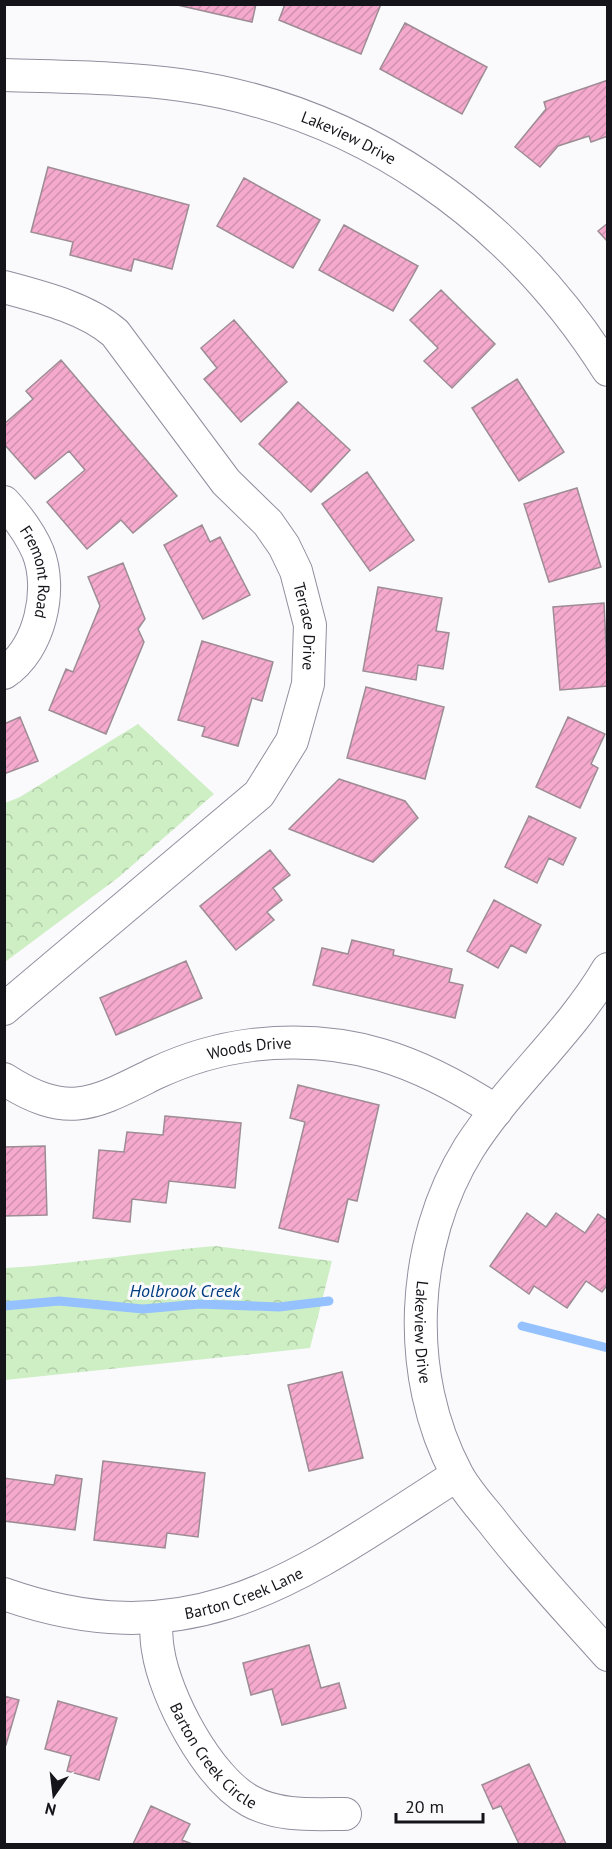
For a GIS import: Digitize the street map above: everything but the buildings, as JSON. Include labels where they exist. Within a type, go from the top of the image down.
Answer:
[{"type":"street","name":"Lakeview Drive","points":[[4,75],[182,85],[288,110],[353,136],[388,154],[449,195],[509,246],[572,317],[608,370]]},
{"type":"street","name":"Terrace Drive","points":[[4,287],[53,302],[90,317],[104,323],[115,333],[226,482],[268,523],[284,546],[304,597],[310,625],[311,654],[302,713],[292,741],[259,794],[4,1009]]},
{"type":"street","name":"Fremont Road","points":[[4,502],[30,536],[38,552],[43,569],[43,591],[41,613],[35,633],[24,652],[4,674]]},
{"type":"street","name":"Lakeview Drive","points":[[608,969],[577,1017],[496,1112],[471,1146],[445,1194],[436,1220],[425,1275],[422,1337],[429,1403],[457,1475],[505,1538],[608,1655]]},
{"type":"street","name":"Woods Drive","points":[[4,1079],[38,1097],[57,1102],[90,1102],[109,1097],[183,1062],[218,1052],[251,1045],[320,1044],[352,1047],[425,1069],[496,1112]]},
{"type":"street","name":"Barton Creek Lane","points":[[4,1594],[68,1612],[116,1618],[156,1618],[216,1607],[273,1587],[350,1544],[457,1475]]},
{"type":"street","name":"Barton Creek Circle","points":[[156,1618],[158,1651],[164,1675],[181,1714],[198,1745],[232,1787],[250,1801],[274,1810],[345,1814]]},
{"type":"green space","points":[[138,724],[214,794],[119,877],[5,962],[5,803],[20,797]]},
{"type":"green space","points":[[215,1246],[332,1261],[310,1348],[5,1380],[5,1268]]},
{"type":"waterway","name":"Holbrook Creek","points":[[4,1306],[59,1301],[143,1309],[200,1304],[279,1307],[329,1301]]},
{"type":"waterway","name":"Holbrook Creek","points":[[522,1326],[608,1348]]}]
